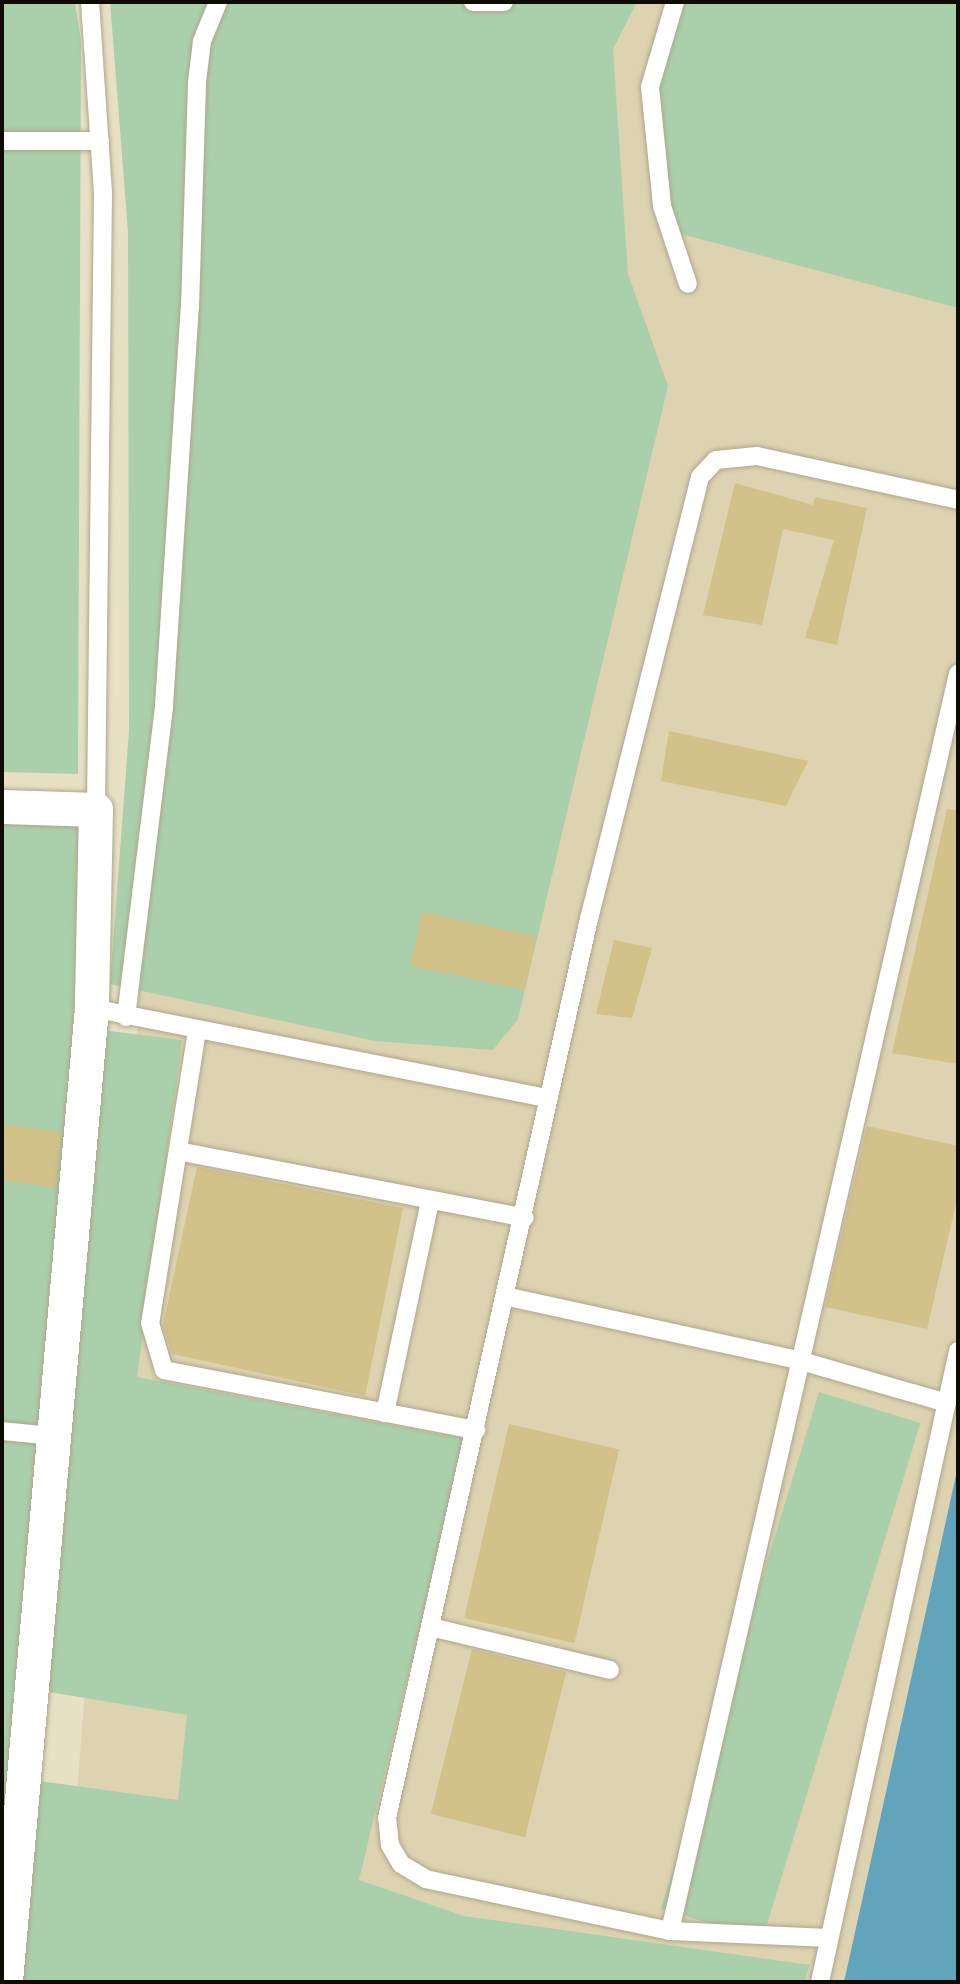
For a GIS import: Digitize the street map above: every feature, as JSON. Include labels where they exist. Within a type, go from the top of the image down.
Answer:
[{"type":"street","points":[[2,807],[96,810],[92,1008],[9,1866],[6,1982]]},
{"type":"lane","points":[[90,2],[100,141],[96,810]]},
{"type":"lane","points":[[126,1017],[164,706],[197,82],[202,41],[218,2]]},
{"type":"lane","points":[[473,2],[504,2]]},
{"type":"lane","points":[[675,2],[650,87],[662,206],[688,284]]},
{"type":"lane","points":[[2,141],[100,141]]},
{"type":"lane","points":[[829,1938],[670,1931],[426,1879],[401,1864],[390,1845],[387,1818],[509,1297],[547,1098],[700,477],[716,460],[757,456],[958,500]]},
{"type":"lane","points":[[670,1931],[798,1360],[958,674]]},
{"type":"lane","points":[[92,1008],[547,1098]]},
{"type":"lane","points":[[197,1031],[150,1323],[164,1370],[476,1430]]},
{"type":"lane","points":[[178,1151],[525,1218]]},
{"type":"lane","points":[[385,1413],[430,1201]]},
{"type":"lane","points":[[509,1297],[798,1360],[947,1403]]},
{"type":"lane","points":[[820,1982],[958,1351]]},
{"type":"lane","points":[[2,1431],[53,1436]]},
{"type":"lane","points":[[431,1627],[610,1670]]},
{"type":"shaded area","points":[[152,2],[958,2],[958,1466],[844,1982],[62,1982],[138,1019],[147,775]]},
{"type":"green space","points":[[2,2],[75,2],[81,42],[78,774],[2,772]]},
{"type":"green space","points":[[110,2],[637,2],[613,49],[628,274],[668,386],[518,1019],[493,1050],[375,1041],[110,984],[129,731],[128,232]]},
{"type":"green space","points":[[672,2],[958,2],[958,308],[666,230],[650,112],[652,45]]},
{"type":"green space","points":[[2,807],[96,810],[2,1865]]},
{"type":"green space","points":[[102,1030],[182,1040],[137,1377],[465,1439],[359,1880],[464,1916],[810,1965],[804,1982],[18,1982],[32,1780],[178,1800],[187,1715],[43,1691]]},
{"type":"green space","points":[[819,1392],[920,1423],[762,1939],[661,1908]]},
{"type":"water","points":[[958,1466],[958,1982],[844,1982]]},
{"type":"building","points":[[735,483],[813,505],[815,497],[867,508],[837,645],[805,638],[834,540],[783,529],[762,625],[703,615]]},
{"type":"building","points":[[669,731],[808,761],[786,806],[661,781]]},
{"type":"building","points":[[947,809],[958,811],[958,1064],[892,1053]]},
{"type":"building","points":[[422,912],[536,936],[525,990],[411,966]]},
{"type":"building","points":[[614,940],[652,948],[632,1018],[596,1014]]},
{"type":"building","points":[[2,1124],[61,1132],[56,1187],[2,1181]]},
{"type":"building","points":[[867,1126],[958,1146],[958,1195],[927,1329],[825,1307]]},
{"type":"building","points":[[197,1167],[403,1208],[365,1396],[172,1354],[163,1325]]},
{"type":"building","points":[[509,1424],[619,1449],[574,1643],[464,1618]]},
{"type":"building","points":[[472,1649],[566,1672],[525,1837],[431,1814]]}]
